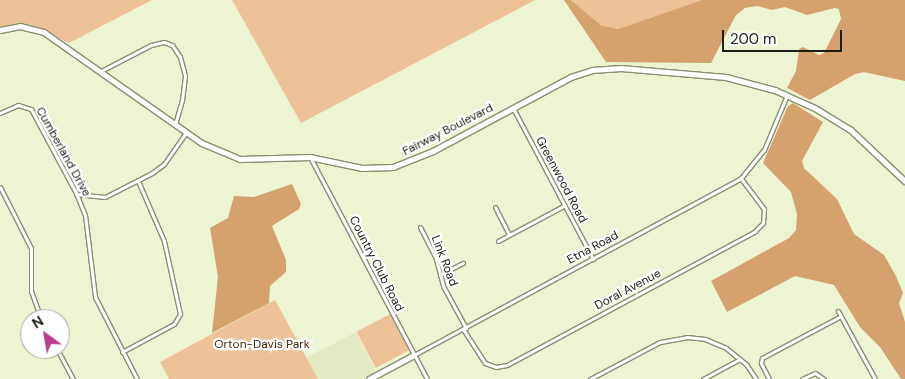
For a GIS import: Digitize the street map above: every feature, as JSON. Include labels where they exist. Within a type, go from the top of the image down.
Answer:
[{"type":"street","name":"Fairway Boulevard","points":[[0,30],[20,26],[44,32],[186,133],[219,152],[240,159],[310,157],[362,168],[393,167],[433,151],[566,80],[604,68],[726,77],[787,95],[851,130],[905,181]]},
{"type":"street","points":[[101,71],[151,45],[164,42],[172,45],[180,57],[185,76],[182,100],[175,124]]},
{"type":"street","name":"Etna Road","points":[[369,379],[741,178],[764,150],[787,95]]},
{"type":"street","name":"Cumberland Drive","points":[[0,114],[24,105],[32,112],[76,194],[85,215],[95,297],[137,379]]},
{"type":"street","name":"Greenwood Road","points":[[513,108],[593,259]]},
{"type":"street","points":[[76,194],[100,198],[138,180],[164,164],[186,133]]},
{"type":"street","name":"Country Club Road","points":[[310,157],[427,379]]},
{"type":"street","name":"Doral Avenue","points":[[464,328],[485,363],[496,367],[507,365],[754,232],[763,223],[764,209],[741,178]]},
{"type":"street","points":[[122,352],[174,324],[180,314],[164,241],[138,180]]},
{"type":"street","points":[[0,188],[31,248],[31,291],[37,309]]},
{"type":"street","points":[[498,241],[564,205]]},
{"type":"street","points":[[495,207],[509,235]]},
{"type":"street","name":"Link Road","points":[[420,227],[431,247],[440,275],[464,328]]},
{"type":"street","points":[[440,275],[463,263]]},
{"type":"street","points":[[838,311],[874,379]]},
{"type":"street","points":[[769,379],[760,363],[762,358],[840,316]]},
{"type":"street","points":[[590,379],[660,342],[696,337],[712,341],[740,359],[756,379]]},
{"type":"street","points":[[62,359],[73,379]]},
{"type":"street","points":[[703,379],[740,359]]},
{"type":"street","points":[[802,379],[815,372],[824,379]]},
{"type":"shaded area","points":[[564,0],[571,0],[601,25],[618,29],[702,0],[905,0],[905,81],[864,72],[855,74],[810,100],[787,88],[796,71],[799,49],[803,47],[819,55],[824,53],[841,19],[839,9],[835,8],[807,15],[785,7],[772,10],[757,6],[745,8],[736,15],[711,63],[606,62]]},
{"type":"shaded area","points":[[793,103],[823,122],[802,161],[804,168],[837,199],[854,234],[884,255],[903,293],[899,303],[905,322],[905,379],[901,379],[880,347],[860,327],[834,285],[795,276],[727,312],[711,281],[789,238],[796,230],[797,214],[791,192],[763,163],[788,106]]},
{"type":"shaded area","points":[[292,184],[301,204],[299,209],[272,226],[286,260],[286,272],[270,286],[269,303],[212,333],[218,277],[210,228],[228,218],[234,196],[254,197]]},
{"type":"shaded area","points":[[356,332],[377,374],[369,379],[318,379],[306,358]]},
{"type":"green space","points":[[0,0],[152,0],[69,43],[31,25],[0,27]]},
{"type":"green space","points":[[232,0],[535,0],[301,123]]},
{"type":"green space","points":[[571,0],[702,0],[618,29],[601,25]]},
{"type":"green space","name":"Orton-Davis Park","points":[[275,300],[318,379],[169,379],[160,362]]},
{"type":"green space","points":[[390,314],[409,350],[376,368],[356,332]]}]
